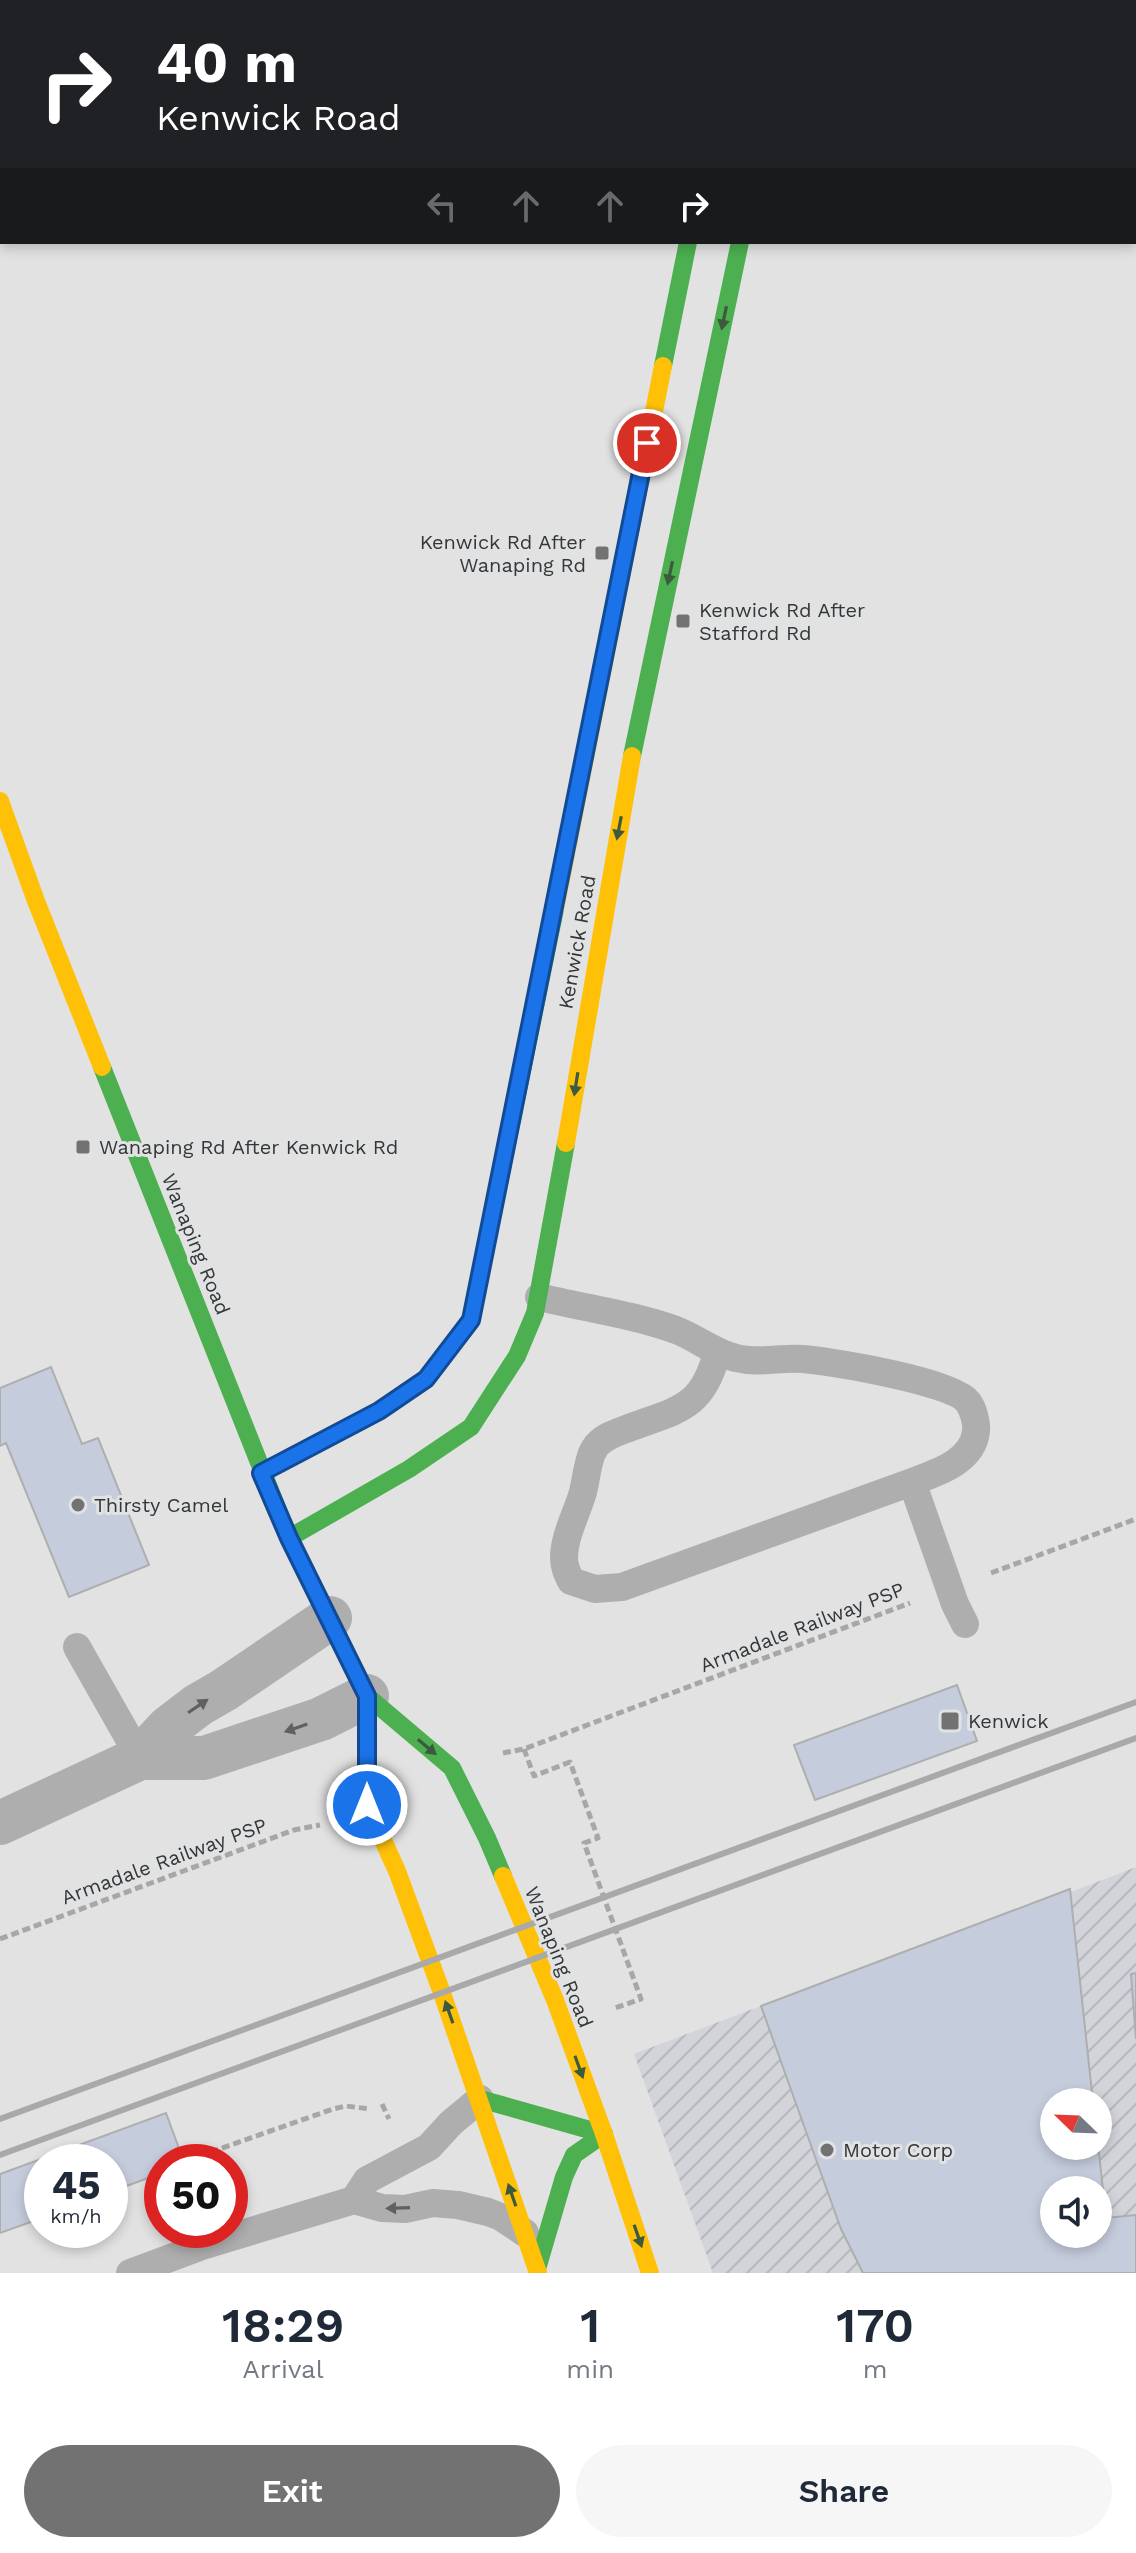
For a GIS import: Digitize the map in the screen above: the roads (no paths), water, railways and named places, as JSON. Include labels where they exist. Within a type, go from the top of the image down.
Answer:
[{"type":"main road","name":"Kenwick Road","points":[[261,1473],[379,1411],[426,1379],[471,1320],[688,244]]},
{"type":"main road","name":"Kenwick Road","points":[[289,1538],[409,1469],[471,1427],[517,1356],[535,1313],[555,1213],[637,730],[740,244]]},
{"type":"main road","name":"Wanaping Road","points":[[0,801],[36,901],[289,1538],[367,1696],[452,1768],[487,1838],[555,2000],[650,2273]]},
{"type":"main road","name":"Wanaping Road","points":[[367,1696],[367,1805],[397,1871],[480,2099],[537,2271]]},
{"type":"main road","points":[[480,2099],[604,2134]]},
{"type":"main road","points":[[537,2271],[564,2177],[574,2155],[604,2134]]},
{"type":"street","points":[[0,1823],[140,1758],[168,1728],[198,1705],[330,1618]]},
{"type":"street","points":[[140,1758],[204,1758],[321,1719],[367,1696]]},
{"type":"lane","points":[[539,1297],[638,1318],[679,1331],[717,1353],[741,1359],[801,1359],[919,1381],[958,1394],[968,1402],[975,1418],[976,1432],[970,1446],[947,1468],[912,1482],[622,1587],[595,1589],[571,1581],[564,1557],[567,1539],[591,1454],[597,1444],[609,1436],[692,1402],[704,1390],[717,1353]]},
{"type":"lane","points":[[912,1482],[949,1588],[965,1624]]},
{"type":"lane","points":[[77,1647],[140,1758]]},
{"type":"lane","points":[[354,2200],[367,2180],[429,2147],[480,2099]]},
{"type":"lane","points":[[130,2273],[205,2245],[354,2200],[382,2208],[405,2209],[433,2203],[458,2205],[501,2217],[525,2233]]},
{"type":"railway","points":[[0,2119],[1136,1702]]},
{"type":"railway","points":[[0,2155],[1136,1738]]},
{"type":"place","name":"Kenwick Rd After Wanaping Rd","points":[[602,553]]},
{"type":"place","name":"Kenwick Rd After Stafford Rd","points":[[683,621]]},
{"type":"place","name":"Wanaping Rd After Kenwick Rd","points":[[83,1147]]},
{"type":"place","name":"Thirsty Camel","points":[[78,1505]]},
{"type":"place","name":"Kenwick","points":[[950,1721]]},
{"type":"place","name":"Motor Corp","points":[[827,2150]]}]
